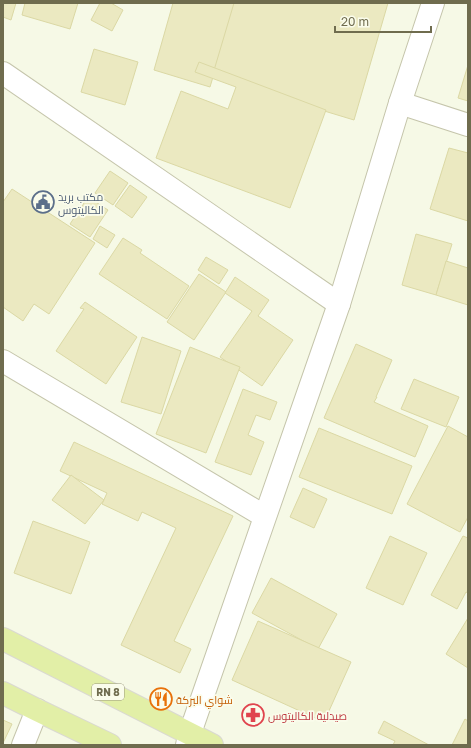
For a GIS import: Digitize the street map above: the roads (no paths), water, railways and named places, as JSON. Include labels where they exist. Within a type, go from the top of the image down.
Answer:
[{"type":"main road","name":"RN 8","points":[[3,639],[188,739],[212,745]]},
{"type":"main road","points":[[3,693],[110,745]]},
{"type":"street","points":[[188,739],[264,516],[339,304],[400,103],[433,3]]},
{"type":"street","points":[[3,73],[339,304]]},
{"type":"street","points":[[400,103],[468,126]]},
{"type":"street","points":[[3,361],[264,516]]},
{"type":"street","points":[[22,745],[37,710]]},
{"type":"place","name":"مكتب بريد الكاليتوس","points":[[43,202]]},
{"type":"place","name":"شواي البركة","points":[[161,699]]},
{"type":"place","name":"صيدلية الكاليتوس","points":[[253,715]]}]
